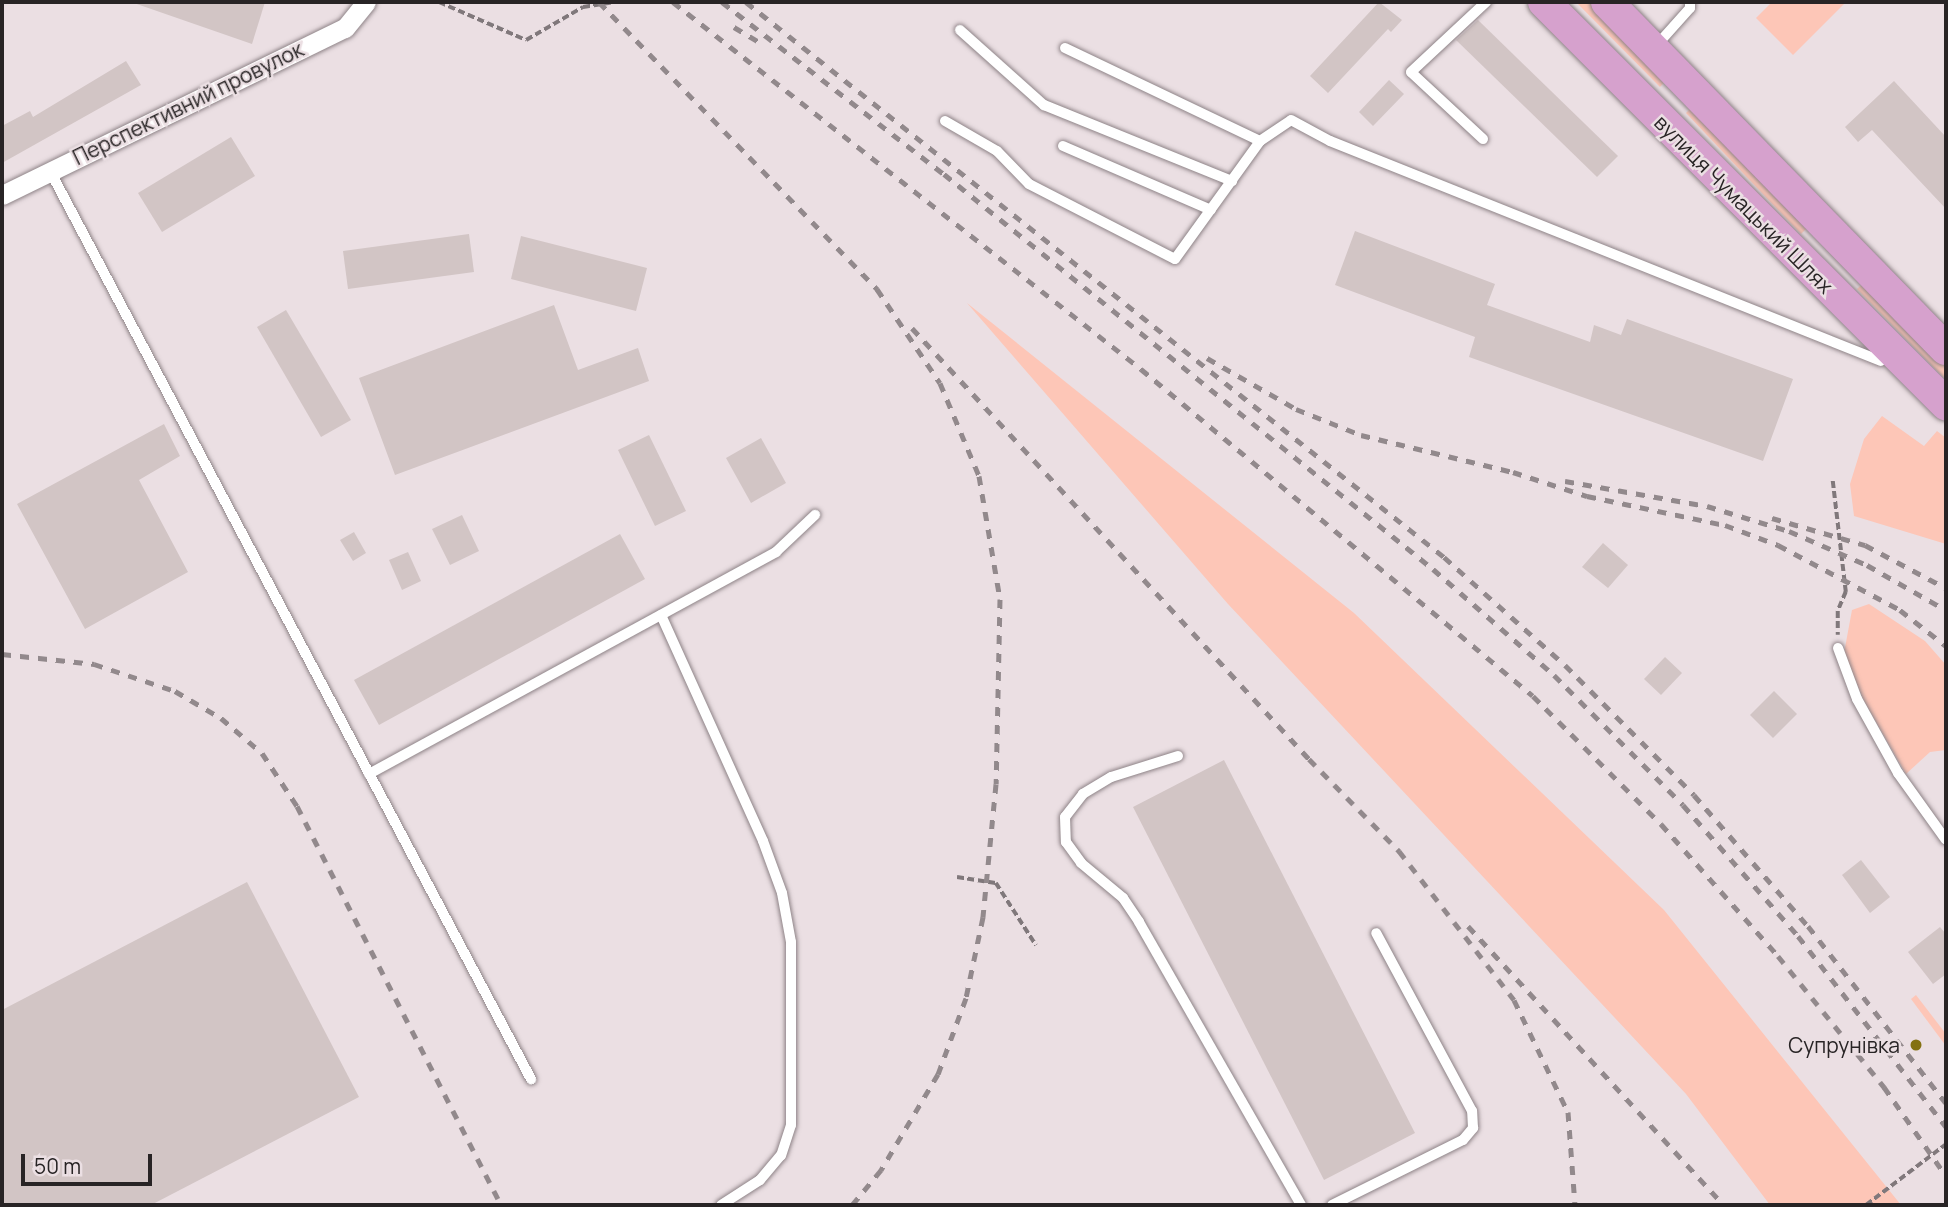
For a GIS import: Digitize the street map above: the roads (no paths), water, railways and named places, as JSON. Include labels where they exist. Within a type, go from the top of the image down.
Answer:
[{"type":"main road","name":"вулиця Чумацький Шлях","points":[[1544,2],[1946,404]]},
{"type":"main road","name":"вулиця Чумацький Шлях","points":[[1607,2],[1946,349]]},
{"type":"street","name":"Перспективний провулок","points":[[2,195],[345,28],[366,2]]},
{"type":"lane","points":[[1483,139],[1410,72],[1486,2]]},
{"type":"lane","points":[[1654,49],[1690,8],[1690,2]]},
{"type":"lane","points":[[960,30],[1044,105],[1232,181]]},
{"type":"lane","points":[[1065,48],[1260,141]]},
{"type":"lane","points":[[946,121],[997,151],[1029,184],[1175,260],[1260,141],[1291,120],[1330,141],[1881,361]]},
{"type":"lane","points":[[1063,145],[1211,210]]},
{"type":"lane","points":[[50,171],[531,1079]]},
{"type":"lane","points":[[369,775],[776,552],[815,514]]},
{"type":"lane","points":[[661,615],[763,841],[782,893],[791,942],[791,1125],[781,1155],[760,1180],[720,1205]]},
{"type":"lane","points":[[1838,648],[1857,699],[1898,773],[1946,840]]},
{"type":"lane","points":[[1178,756],[1111,777],[1083,794],[1065,817],[1066,842],[1081,863],[1123,898],[1139,922],[1301,1205]]},
{"type":"lane","points":[[1332,1205],[1463,1140],[1473,1128],[1472,1111],[1376,933]]},
{"type":"railway","points":[[599,2],[877,289],[940,383],[979,476],[1000,599],[996,784],[983,917],[966,998],[938,1074],[881,1170],[852,1205]]},
{"type":"railway","points":[[673,2],[1141,369],[1533,696],[1661,824],[1778,956],[1884,1087],[1946,1176]]},
{"type":"railway","points":[[722,2],[944,174],[1433,569],[1554,675],[1683,805],[1798,936],[1946,1127]]},
{"type":"railway","points":[[746,2],[1444,557],[1565,665],[1694,795],[1808,926],[1946,1103]]},
{"type":"railway","points":[[734,27],[761,43]]},
{"type":"railway","points":[[912,328],[1309,759],[1399,851],[1514,1000],[1568,1112],[1575,1205]]},
{"type":"railway","points":[[1207,358],[1296,409],[1361,435],[1513,472],[1587,496],[1725,525],[1778,545],[1900,610],[1946,646]]},
{"type":"railway","points":[[1565,481],[1707,506],[1789,531],[1867,565],[1946,610]]},
{"type":"railway","points":[[1772,518],[1865,545],[1946,588]]},
{"type":"railway","points":[[2,654],[94,664],[175,691],[221,718],[262,753],[297,806],[501,1205]]},
{"type":"railway","points":[[1468,926],[1724,1205]]},
{"type":"place","name":"Супрунівка","points":[[1916,1045]]}]
